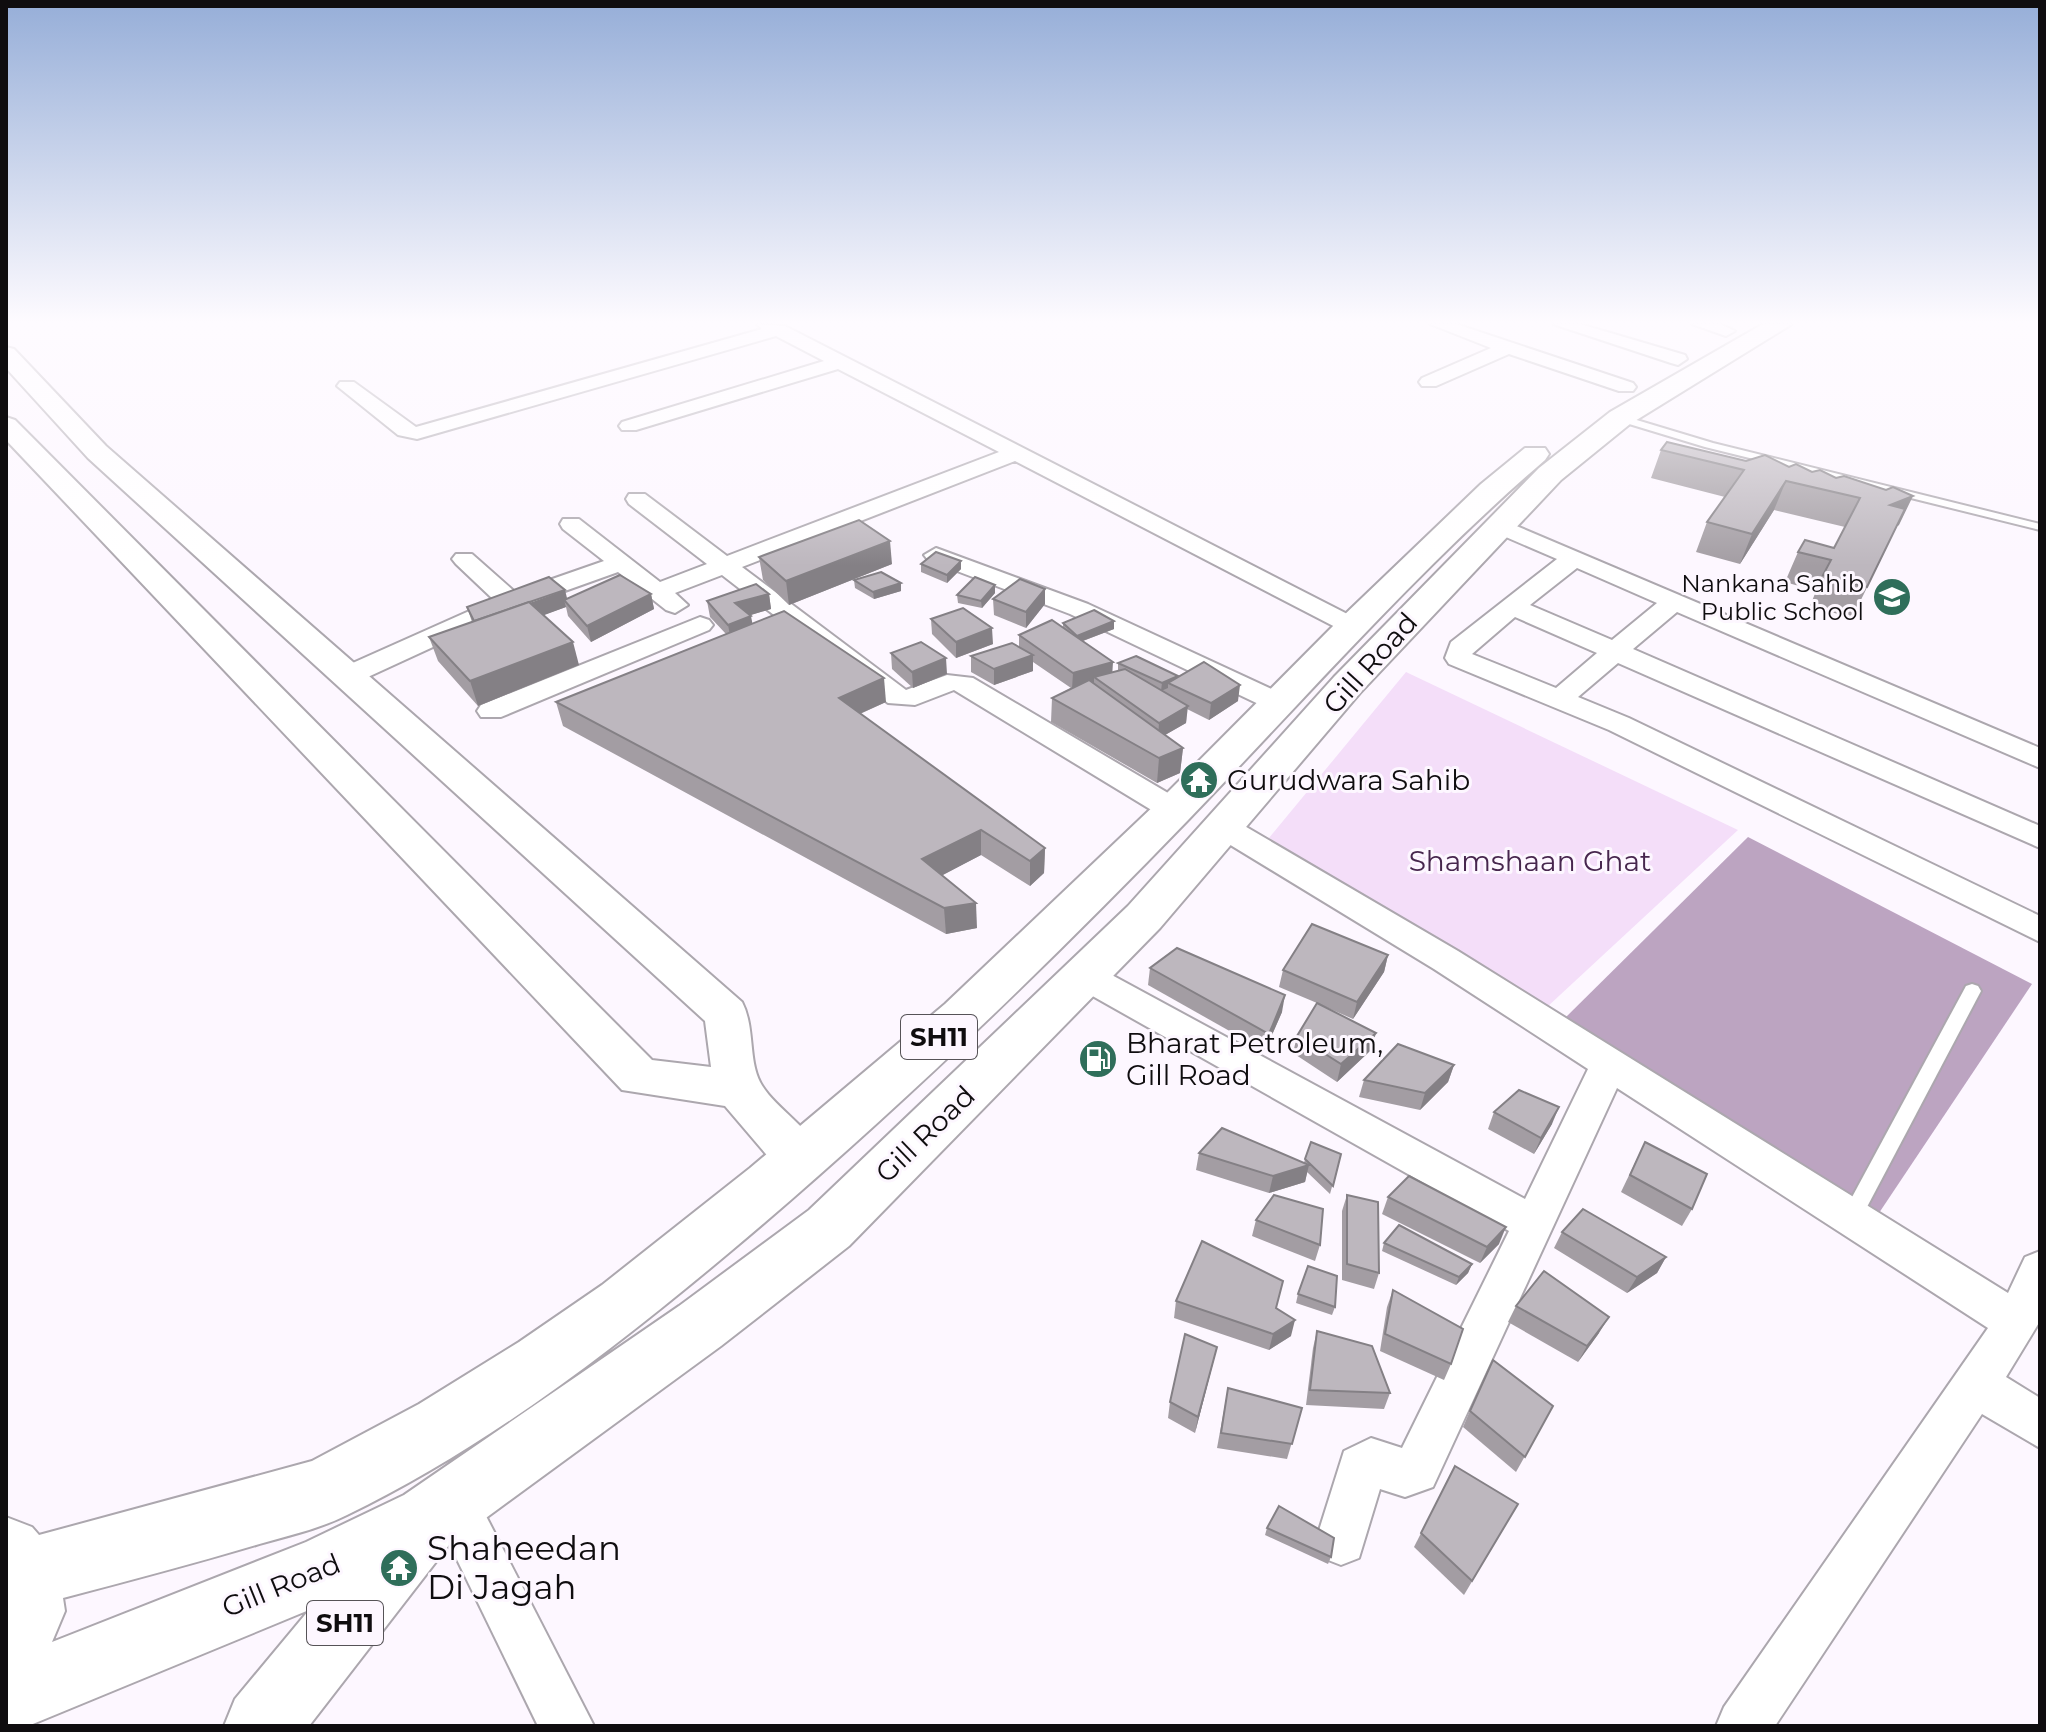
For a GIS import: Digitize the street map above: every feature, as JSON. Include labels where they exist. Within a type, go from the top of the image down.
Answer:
[{"type":"main road","name":"Gill Road","points":[[16,1561],[175,1535],[324,1491],[442,1426],[541,1363],[623,1304],[801,1159],[963,1017],[1174,810],[1352,626],[1492,490],[1565,429],[1619,405]]},
{"type":"main road","name":"Gill Road","points":[[6,1698],[325,1569],[440,1511],[700,1326],[829,1228],[1085,976],[1225,828],[1347,685],[1550,474],[1621,405]]},
{"type":"main road","name":"SH11","points":[[262,1726],[440,1511]]},
{"type":"main road","name":"SH11","points":[[6,1668],[29,1611],[16,1561]]},
{"type":"street","points":[[53,405],[97,452],[726,1014],[738,1089],[801,1159]]},
{"type":"street","points":[[371,405],[405,431],[417,433],[511,405]]},
{"type":"street","points":[[629,426],[699,405]]},
{"type":"street","points":[[925,405],[1352,626]]},
{"type":"street","points":[[6,425],[639,1077],[738,1089]]},
{"type":"street","points":[[658,591],[1018,452]]},
{"type":"street","points":[[637,499],[898,697],[913,697],[949,682],[963,684],[1174,810]]},
{"type":"street","points":[[491,711],[710,632],[571,524]]},
{"type":"street","points":[[1500,526],[2040,759]]},
{"type":"street","points":[[936,555],[1046,595],[1279,703]]},
{"type":"street","points":[[1574,558],[1460,648],[1458,658],[1638,733],[2040,930]]},
{"type":"street","points":[[464,559],[511,602]]},
{"type":"street","points":[[347,676],[511,602],[622,563]]},
{"type":"street","points":[[1559,700],[1674,601]]},
{"type":"street","points":[[1512,606],[2040,838]]},
{"type":"street","points":[[1225,828],[1433,952],[2017,1323]]},
{"type":"street","points":[[1085,976],[1534,1224]]},
{"type":"street","points":[[1341,1540],[1361,1468],[1371,1462],[1405,1473],[1416,1470],[1423,1459],[1609,1065]]},
{"type":"street","points":[[1743,1726],[2017,1323],[2040,1270]]},
{"type":"street","points":[[1977,1384],[2040,1425]]},
{"type":"street","points":[[440,1511],[567,1726]]},
{"type":"lane","points":[[1627,405],[1709,445],[2040,527]]},
{"type":"lane","points":[[1851,1218],[1972,991]]},
{"type":"green space","name":"Shamshaan Ghat","points":[[1406,672],[1738,830],[1546,1008],[1269,838]]},
{"type":"shaded area","points":[[1748,837],[2032,984],[1879,1213],[1565,1018]]},
{"type":"building","points":[[1667,442],[1746,461],[1765,455],[1789,467],[1796,464],[1812,472],[1820,470],[1836,478],[1844,476],[1886,490],[1893,487],[1913,496],[1890,505],[1905,509],[1867,587],[1823,575],[1831,560],[1798,552],[1805,540],[1834,548],[1860,498],[1786,481],[1752,534],[1707,522],[1744,470],[1661,450]]},
{"type":"building","points":[[859,520],[890,541],[786,581],[759,557]]},
{"type":"building","points":[[936,552],[961,561],[947,575],[921,564]]},
{"type":"building","points":[[881,572],[901,583],[873,592],[854,580]]},
{"type":"building","points":[[620,575],[651,594],[587,626],[564,600]]},
{"type":"building","points":[[549,577],[565,590],[474,621],[467,607]]},
{"type":"building","points":[[975,577],[995,585],[981,601],[957,595]]},
{"type":"building","points":[[1020,579],[1045,589],[1026,612],[993,599]]},
{"type":"building","points":[[756,584],[769,594],[735,603],[751,616],[728,625],[707,601]]},
{"type":"building","points":[[529,602],[573,642],[470,681],[429,637]]},
{"type":"building","points":[[963,608],[992,628],[956,642],[931,619]]},
{"type":"building","points":[[1094,610],[1114,621],[1077,636],[1063,623]]},
{"type":"building","points":[[784,611],[884,678],[839,698],[1045,848],[1030,861],[981,830],[922,859],[976,903],[944,908],[556,702]]},
{"type":"building","points":[[1052,620],[1113,662],[1073,673],[1019,635]]},
{"type":"building","points":[[921,642],[946,658],[912,672],[891,653]]},
{"type":"building","points":[[1012,643],[1033,655],[994,669],[971,656]]},
{"type":"building","points":[[1136,656],[1178,676],[1162,683],[1118,663]]},
{"type":"building","points":[[1204,662],[1240,685],[1211,703],[1168,683]]},
{"type":"building","points":[[1125,669],[1188,706],[1159,723],[1094,677]]},
{"type":"building","points":[[1089,680],[1183,748],[1159,758],[1052,698]]},
{"type":"building","points":[[1312,924],[1388,955],[1357,1002],[1283,970]]},
{"type":"building","points":[[1177,948],[1285,995],[1269,1034],[1150,968]]},
{"type":"building","points":[[1317,1003],[1376,1033],[1341,1064],[1297,1036]]},
{"type":"building","points":[[1398,1044],[1454,1065],[1425,1093],[1364,1080]]},
{"type":"building","points":[[1519,1090],[1559,1107],[1541,1138],[1494,1112]]},
{"type":"building","points":[[1222,1128],[1309,1165],[1273,1176],[1199,1153]]},
{"type":"building","points":[[1311,1142],[1341,1154],[1333,1186],[1305,1159]]},
{"type":"building","points":[[1645,1142],[1707,1174],[1692,1209],[1630,1175]]},
{"type":"building","points":[[1409,1176],[1506,1227],[1487,1247],[1388,1197]]},
{"type":"building","points":[[1274,1195],[1323,1209],[1320,1245],[1256,1220]]},
{"type":"building","points":[[1347,1195],[1378,1202],[1379,1273],[1347,1264]]},
{"type":"building","points":[[1583,1209],[1666,1257],[1637,1277],[1562,1232]]},
{"type":"building","points":[[1399,1225],[1472,1264],[1459,1277],[1384,1243]]},
{"type":"building","points":[[1202,1241],[1283,1281],[1276,1308],[1295,1320],[1273,1334],[1176,1301]]},
{"type":"building","points":[[1308,1266],[1337,1276],[1335,1307],[1298,1294]]},
{"type":"building","points":[[1544,1271],[1609,1317],[1587,1346],[1516,1306]]},
{"type":"building","points":[[1393,1290],[1463,1329],[1451,1364],[1385,1334]]},
{"type":"building","points":[[1317,1331],[1372,1346],[1390,1393],[1310,1390]]},
{"type":"building","points":[[1185,1334],[1217,1347],[1198,1417],[1170,1402]]},
{"type":"building","points":[[1493,1360],[1553,1406],[1525,1457],[1470,1411]]},
{"type":"building","points":[[1228,1388],[1302,1408],[1292,1444],[1221,1433]]},
{"type":"building","points":[[1455,1466],[1518,1504],[1472,1581],[1421,1533]]},
{"type":"building","points":[[1279,1506],[1334,1538],[1331,1557],[1267,1528]]},
{"type":"place","name":"Nankana Sahib Public School","points":[[1892,597]]},
{"type":"place","name":"Gurudwara Sahib","points":[[1199,780]]},
{"type":"place","name":"Bharat Petroleum, Gill Road","points":[[1098,1059]]},
{"type":"place","name":"Shaheedan Di Jagah","points":[[399,1568]]}]
